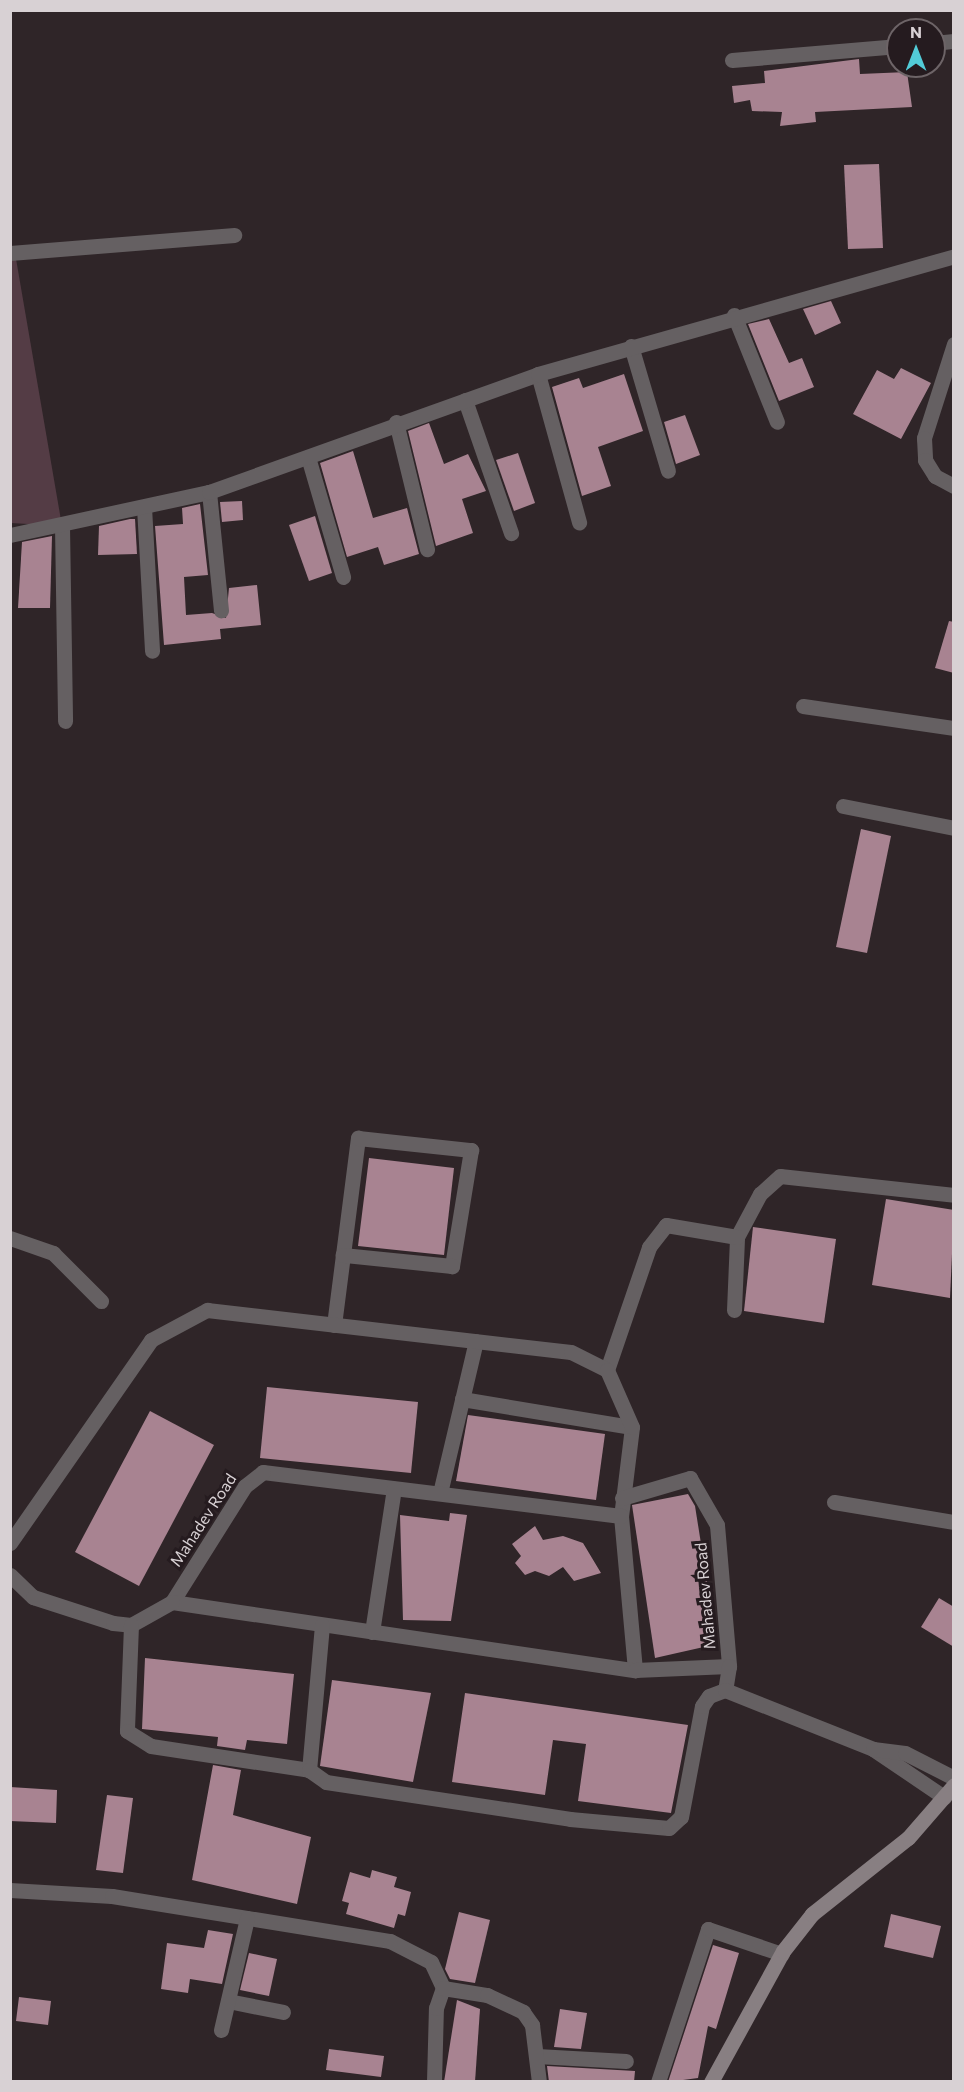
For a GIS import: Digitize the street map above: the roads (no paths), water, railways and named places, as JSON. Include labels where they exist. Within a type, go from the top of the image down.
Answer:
[{"type":"main road","points":[[711,2082],[782,1954],[812,1914],[908,1838],[949,1791]]},
{"type":"street","points":[[732,60],[886,47]]},
{"type":"street","points":[[10,253],[234,235]]},
{"type":"street","points":[[10,535],[62,526],[209,492],[308,457],[396,422],[538,374],[734,315],[954,256]]},
{"type":"street","points":[[734,315],[777,422]]},
{"type":"street","points":[[954,344],[924,438],[924,460],[935,476],[954,486]]},
{"type":"street","points":[[631,346],[669,471]]},
{"type":"street","points":[[538,374],[579,522]]},
{"type":"street","points":[[465,400],[511,533]]},
{"type":"street","points":[[396,422],[427,549]]},
{"type":"street","points":[[308,457],[344,577]]},
{"type":"street","points":[[209,492],[221,610]]},
{"type":"street","points":[[144,507],[152,651]]},
{"type":"street","points":[[62,526],[65,721]]},
{"type":"street","points":[[803,706],[954,728]]},
{"type":"street","points":[[843,806],[954,828]]},
{"type":"street","points":[[334,1325],[358,1138],[471,1150],[452,1266],[343,1255]]},
{"type":"street","points":[[734,1310],[731,1236],[769,1183],[792,1174],[954,1194]]},
{"type":"street","points":[[607,1370],[649,1247],[666,1225],[731,1236]]},
{"type":"street","points":[[10,1238],[53,1253],[101,1301]]},
{"type":"street","points":[[10,1543],[151,1340],[175,1322],[207,1310],[571,1352],[607,1370],[632,1427],[621,1516],[635,1670]]},
{"type":"street","points":[[440,1493],[476,1341]]},
{"type":"street","points":[[462,1399],[632,1427]]},
{"type":"street","name":"Mahadev Road","points":[[621,1516],[440,1493],[255,1475],[172,1602],[635,1670],[729,1666]]},
{"type":"street","name":"Mahadev Road","points":[[622,1498],[690,1478],[717,1525],[729,1666],[725,1690]]},
{"type":"street","points":[[372,1632],[394,1489]]},
{"type":"street","points":[[834,1502],[954,1522]]},
{"type":"street","points":[[10,1575],[33,1597],[131,1625],[172,1602]]},
{"type":"street","points":[[131,1625],[127,1731],[151,1746],[309,1770],[326,1782],[570,1819],[669,1828],[681,1817],[702,1706],[709,1695],[725,1690],[873,1749],[949,1791]]},
{"type":"street","points":[[309,1770],[322,1625]]},
{"type":"street","points":[[873,1749],[905,1753],[954,1778]]},
{"type":"street","points":[[10,1890],[112,1896],[410,1948],[430,1962],[443,1988],[436,2008],[434,2082]]},
{"type":"street","points":[[221,2030],[247,1918]]},
{"type":"street","points":[[658,2082],[708,1929],[782,1954]]},
{"type":"street","points":[[443,1988],[487,1995],[523,2012],[532,2025],[539,2082]]},
{"type":"street","points":[[228,2001],[284,2012]]},
{"type":"street","points":[[537,2056],[626,2061]]}]
